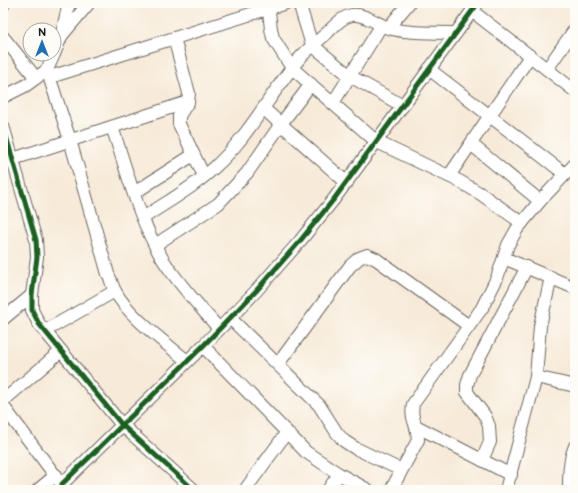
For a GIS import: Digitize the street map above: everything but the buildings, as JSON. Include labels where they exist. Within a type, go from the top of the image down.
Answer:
[{"type":"street","points":[[62,33],[70,3]]},
{"type":"street","points":[[62,36],[90,3]]},
{"type":"street","points":[[3,96],[48,73],[174,38],[269,6],[286,3]]},
{"type":"street","points":[[299,3],[312,46],[350,76],[403,106]]},
{"type":"street","points":[[333,103],[384,27],[409,3]]},
{"type":"street","points":[[38,490],[61,483],[187,362],[256,292],[300,241],[346,183],[476,5],[530,56],[575,91]]},
{"type":"street","points":[[269,6],[273,38],[292,68],[377,142],[449,176],[481,194],[522,223]]},
{"type":"street","points":[[143,218],[215,168],[264,108],[292,68],[312,46],[347,16],[355,14],[362,16],[384,27],[411,31],[456,33]]},
{"type":"street","points":[[546,69],[575,29]]},
{"type":"street","points":[[3,38],[36,78]]},
{"type":"street","points":[[174,38],[189,93],[188,102],[178,116],[179,124],[204,176]]},
{"type":"street","points":[[449,176],[530,56]]},
{"type":"street","points":[[51,62],[48,73],[70,140],[108,274],[115,291],[123,303],[139,320],[187,362]]},
{"type":"street","points":[[430,69],[565,174]]},
{"type":"street","points":[[155,245],[218,204],[247,173],[311,84]]},
{"type":"street","points":[[9,153],[70,140],[188,102]]},
{"type":"street","points":[[264,108],[346,183]]},
{"type":"street","points":[[3,126],[9,153],[36,240],[38,256],[32,295],[32,310],[39,324],[122,425],[194,490]]},
{"type":"street","points":[[112,127],[143,218],[155,245],[176,278],[219,329]]},
{"type":"street","points":[[471,144],[540,201]]},
{"type":"street","points":[[134,193],[194,155]]},
{"type":"street","points":[[391,490],[418,440],[418,432],[412,419],[414,404],[490,295],[508,245],[517,229],[540,201],[575,164]]},
{"type":"street","points":[[278,364],[350,266],[359,258],[367,255],[376,259],[469,326]]},
{"type":"street","points":[[504,258],[575,288]]},
{"type":"street","points":[[482,460],[490,442],[489,426],[485,416],[467,392],[467,385],[470,376],[527,267]]},
{"type":"street","points":[[506,490],[536,377],[540,326],[551,278]]},
{"type":"street","points":[[45,331],[115,291]]},
{"type":"street","points":[[3,319],[32,295]]},
{"type":"street","points":[[230,318],[319,405],[337,433],[344,440],[355,448],[402,470]]},
{"type":"street","points":[[203,346],[306,452],[339,474],[368,490]]},
{"type":"street","points":[[3,401],[61,351]]},
{"type":"street","points":[[536,377],[575,386]]},
{"type":"street","points":[[3,406],[61,483]]},
{"type":"street","points":[[416,426],[511,475]]},
{"type":"street","points":[[245,490],[287,432]]},
{"type":"street","points":[[568,490],[568,470],[575,446]]},
{"type":"street","points":[[328,490],[339,474]]},
{"type":"cycle path","points":[[62,484],[203,346],[256,291],[300,241],[334,199],[478,3]]},
{"type":"cycle path","points":[[3,126],[36,240],[37,257],[32,295],[32,310],[39,324],[122,425],[194,490]]}]
